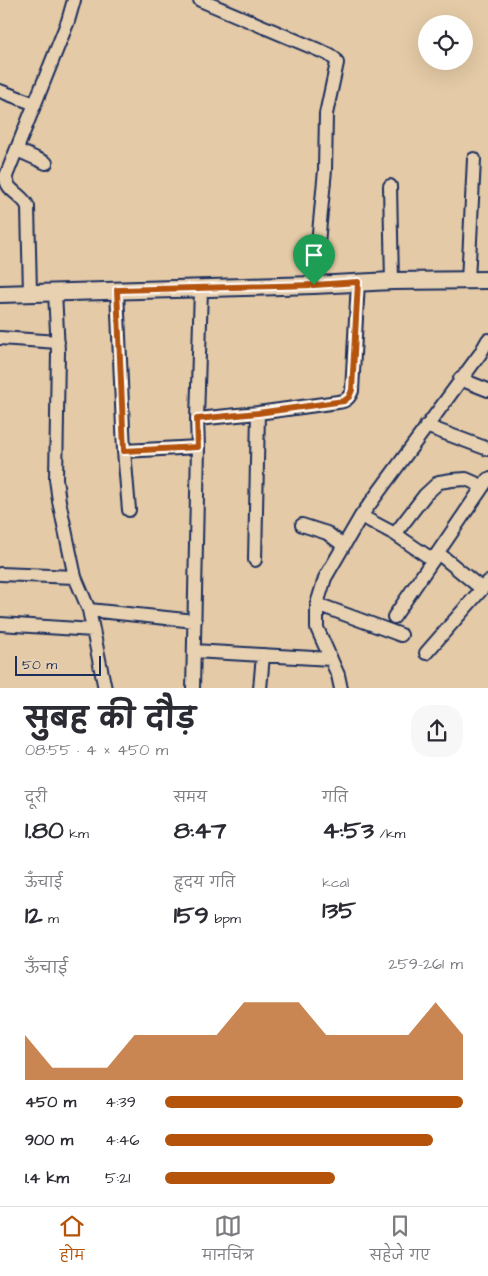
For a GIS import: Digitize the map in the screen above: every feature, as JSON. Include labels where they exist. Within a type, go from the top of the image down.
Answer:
[{"type":"street","points":[[30,292],[28,208],[26,202],[8,186],[6,176],[36,104],[72,10],[74,0]]},
{"type":"street","points":[[200,0],[220,4],[331,55],[337,63],[326,114],[325,170],[314,285]]},
{"type":"street","points":[[0,91],[36,104]]},
{"type":"street","points":[[17,150],[46,163]]},
{"type":"street","points":[[468,281],[474,159]]},
{"type":"street","points":[[390,186],[392,281]]},
{"type":"street","points":[[0,294],[201,289],[392,281],[488,280]]},
{"type":"street","points":[[197,419],[338,402],[344,401],[349,397],[352,390],[358,282]]},
{"type":"street","points":[[193,688],[201,289]]},
{"type":"street","points":[[112,290],[129,510]]},
{"type":"street","points":[[55,292],[58,342],[56,479],[75,577],[89,610],[105,688]]},
{"type":"street","points":[[0,338],[58,342]]},
{"type":"street","points":[[341,688],[338,675],[317,628],[317,604],[325,578],[361,516],[480,354],[488,340]]},
{"type":"street","points":[[460,379],[488,390]]},
{"type":"street","points":[[255,560],[258,413]]},
{"type":"street","points":[[426,426],[488,449]]},
{"type":"street","points":[[124,451],[198,447]]},
{"type":"street","points":[[394,617],[485,482],[452,480],[439,482],[425,495],[395,534]]},
{"type":"street","points":[[361,516],[485,586],[426,653]]},
{"type":"street","points":[[302,525],[327,533],[343,545]]},
{"type":"street","points":[[0,574],[75,577]]},
{"type":"street","points":[[317,604],[401,635]]},
{"type":"street","points":[[89,610],[195,621]]},
{"type":"street","points":[[0,624],[93,630]]},
{"type":"street","points":[[194,651],[331,659]]},
{"type":"street","points":[[260,688],[263,655]]},
{"type":"route","points":[[358,282],[352,390],[349,397],[344,401],[338,402],[197,419],[198,447],[124,451],[117,290],[314,285],[358,282]]}]
